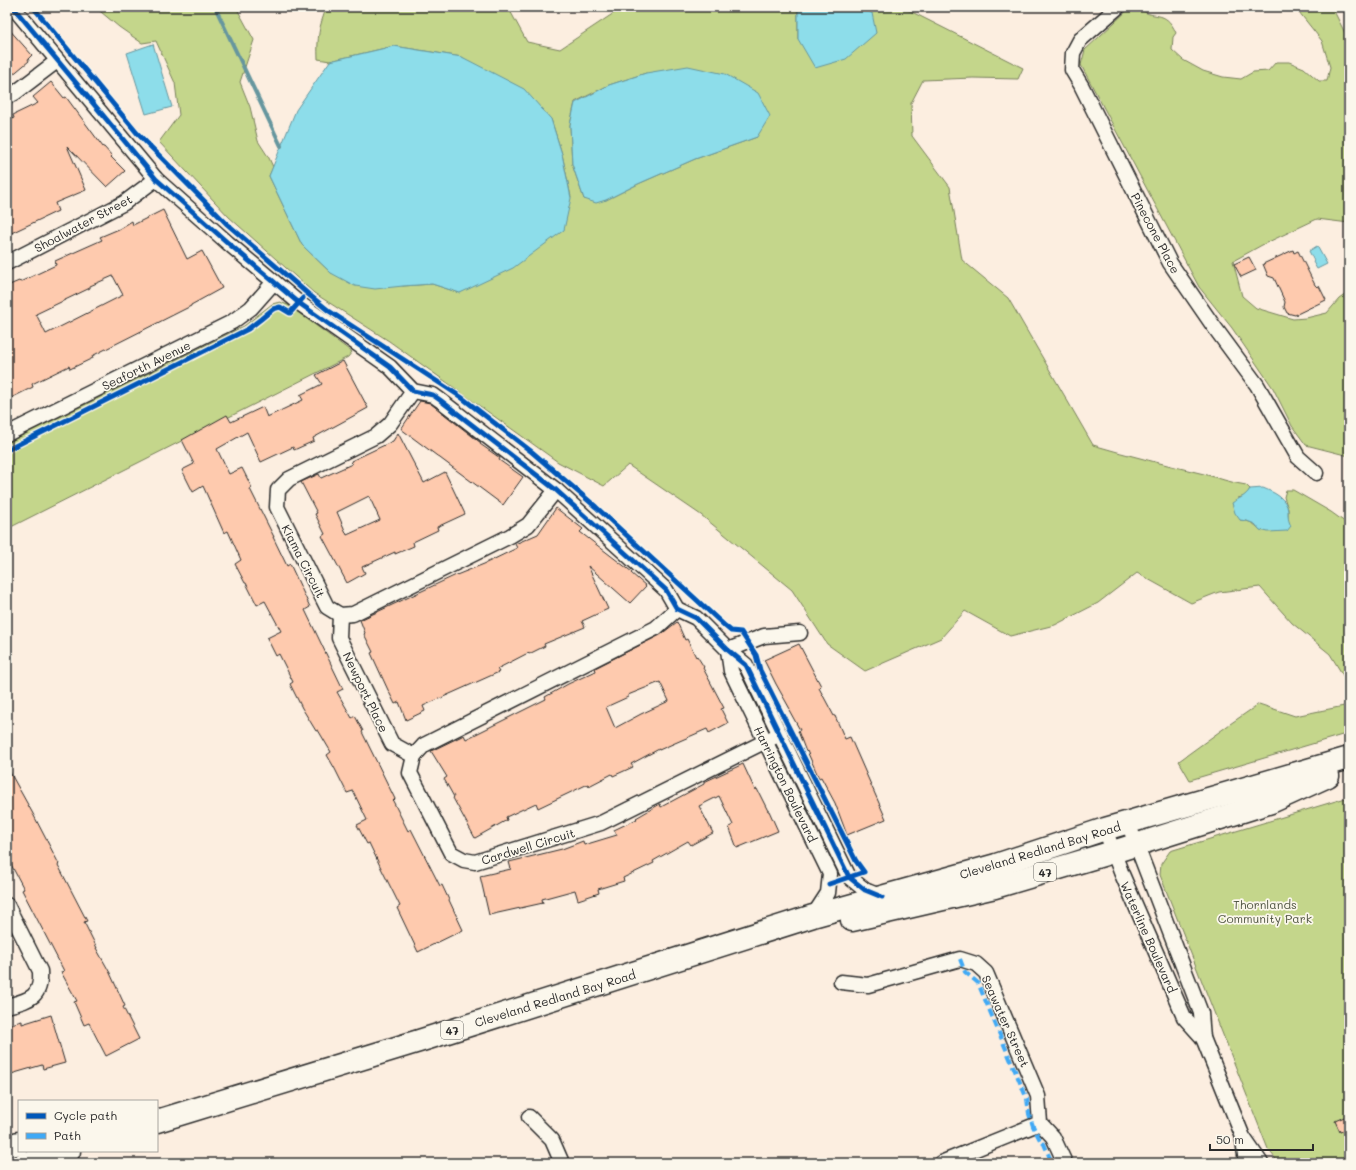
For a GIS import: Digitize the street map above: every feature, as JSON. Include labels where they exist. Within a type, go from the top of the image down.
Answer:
[{"type":"highway","name":"Cleveland Redland Bay Road","points":[[162,1118],[412,1043],[813,916],[996,865],[1128,823],[1349,758]]},
{"type":"highway","name":"Cleveland Redland Bay Road","points":[[731,943],[813,930],[995,886],[1114,852],[1271,802],[1349,767]]},
{"type":"highway","points":[[7,1146],[18,1143]]},
{"type":"highway","points":[[25,1163],[65,1152]]},
{"type":"street","points":[[13,7],[156,179],[299,303],[390,367],[413,391],[433,395],[440,400],[556,490],[666,590],[677,608],[656,628],[424,745],[414,756]]},
{"type":"street","name":"Pinecone Place","points":[[1118,7],[1080,40],[1074,53],[1072,70],[1081,85],[1170,263],[1212,324],[1257,385],[1298,457],[1316,472]]},
{"type":"street","points":[[7,97],[15,93],[57,61]]},
{"type":"street","name":"Shoalwater Street","points":[[7,263],[124,203],[156,179]]},
{"type":"street","name":"Seaforth Avenue","points":[[7,434],[232,322],[251,308],[274,282]]},
{"type":"street","name":"Kiama Circuit","points":[[340,615],[327,607],[310,574],[277,507],[278,490],[289,479],[376,436],[390,424],[413,391]]},
{"type":"street","points":[[340,615],[353,614],[528,526],[556,490]]},
{"type":"street","name":"Harrington Boulevard","points":[[677,608],[696,618],[728,650],[746,665],[849,877],[865,890],[882,897]]},
{"type":"street","name":"Newport Place","points":[[340,615],[340,638],[392,744],[414,756]]},
{"type":"street","points":[[728,650],[764,636],[800,633]]},
{"type":"street","name":"Harrington Boulevard","points":[[728,650],[731,671],[830,874],[828,893],[813,916]]},
{"type":"street","name":"Cardwell Circuit","points":[[414,756],[410,773],[451,853],[464,860],[475,862],[600,823],[780,734]]},
{"type":"street","name":"Waterline Boulevard","points":[[1128,823],[1201,1013],[1203,1038],[1243,1137],[1261,1163]]},
{"type":"street","name":"Waterline Boulevard","points":[[1105,830],[1184,1017],[1203,1038]]},
{"type":"street","points":[[7,905],[40,971],[41,983],[36,994],[30,999],[7,1006]]},
{"type":"street","name":"Seawater Street","points":[[842,982],[868,985],[960,959],[976,964],[986,973],[1038,1096],[1040,1123]]},
{"type":"street","points":[[529,1118],[552,1140],[562,1163]]},
{"type":"street","points":[[941,1163],[1040,1123],[1053,1136],[1065,1163]]},
{"type":"street","name":"Waterline Boulevard","points":[[1243,1137],[1246,1163]]},
{"type":"green space","points":[[95,7],[236,7],[254,40],[240,82],[250,107],[258,141],[273,167],[269,176],[302,245],[331,273],[403,286],[432,284],[460,293],[571,197],[562,154],[551,119],[462,57],[394,46],[330,61],[318,59],[319,32],[327,7],[508,7],[527,42],[560,49],[623,7],[798,7],[798,39],[872,13],[860,7],[902,7],[1023,68],[1018,79],[973,78],[923,80],[911,103],[912,136],[950,187],[962,260],[1008,298],[1093,445],[1246,485],[1250,489],[1246,496],[1238,498],[1240,520],[1251,523],[1260,530],[1288,520],[1288,509],[1284,497],[1286,490],[1293,490],[1331,512],[1349,525],[1349,733],[1190,780],[1179,761],[1259,704],[1295,716],[1344,706],[1347,682],[1330,654],[1292,623],[1260,587],[1219,592],[1191,603],[1137,573],[1098,603],[1055,625],[1010,636],[965,611],[941,638],[865,671],[827,644],[792,590],[701,515],[628,465],[604,486],[558,462],[389,341],[314,293],[229,217],[159,142],[179,115],[175,83],[156,41],[142,43],[119,27]],"holes":[[[646,73],[757,137],[695,159],[606,200],[584,199],[572,164],[570,125],[575,102],[609,85]]]},
{"type":"green space","points":[[1131,7],[1138,7],[1149,14],[1163,17],[1168,20],[1176,33],[1173,37],[1172,50],[1183,60],[1203,71],[1223,77],[1241,79],[1253,72],[1268,71],[1276,62],[1289,62],[1304,68],[1319,81],[1327,81],[1330,67],[1322,41],[1295,7],[1332,7],[1349,41],[1349,223],[1317,219],[1262,245],[1233,261],[1242,296],[1256,308],[1293,319],[1306,318],[1327,313],[1339,299],[1349,292],[1349,456],[1306,445],[1292,426],[1273,388],[1232,328],[1199,287],[1081,65],[1085,50]]},
{"type":"green space","points":[[280,302],[288,305],[352,352],[348,357],[7,529],[7,443],[244,326],[272,304]]},
{"type":"green space","name":"Thornlands Community Park","points":[[1349,797],[1349,1163],[1279,1163],[1268,1149],[1160,875],[1161,864],[1170,851]]},
{"type":"water","points":[[798,7],[860,7],[872,13],[876,33],[846,59],[815,68],[798,39]]},
{"type":"water","points":[[153,44],[172,107],[146,114],[127,53]]},
{"type":"water","points":[[394,46],[462,57],[524,89],[551,119],[562,154],[571,198],[564,230],[513,268],[460,293],[432,284],[375,289],[355,286],[331,273],[302,245],[269,176],[296,110],[330,61]]},
{"type":"water","points":[[688,66],[725,74],[758,93],[770,116],[757,137],[695,159],[606,200],[596,203],[584,199],[572,164],[570,125],[575,103],[609,85],[646,73]]},
{"type":"water","points":[[1317,246],[1327,264],[1317,269],[1309,251]]},
{"type":"water","points":[[1263,488],[1275,494],[1285,502],[1291,526],[1287,531],[1268,532],[1260,530],[1255,524],[1240,520],[1235,513],[1232,503],[1244,496],[1250,489]]},
{"type":"building","points":[[7,27],[32,55],[28,59],[29,61],[11,76],[7,70]]},
{"type":"building","points":[[51,82],[64,98],[66,97],[103,147],[125,171],[107,187],[67,146],[86,190],[55,203],[58,211],[7,235],[7,121],[14,118],[13,115],[38,103],[33,97]]},
{"type":"building","points":[[163,210],[187,259],[202,251],[222,288],[191,306],[92,356],[93,358],[70,369],[69,366],[32,384],[33,387],[7,400],[7,286],[19,281],[20,282],[56,265],[55,261],[102,240],[100,237],[119,229],[132,221],[133,225]],"holes":[[[113,276],[123,295],[46,334],[36,314],[90,288],[90,286]]]},
{"type":"building","points":[[1293,250],[1294,253],[1298,251],[1315,285],[1317,287],[1319,286],[1326,300],[1295,315],[1287,313],[1284,307],[1285,302],[1274,278],[1268,276],[1263,264]]},
{"type":"building","points":[[1249,257],[1256,270],[1241,277],[1234,264]]},
{"type":"building","points":[[343,361],[368,408],[313,438],[314,441],[294,450],[293,447],[261,462],[247,432],[217,449],[229,474],[242,468],[252,488],[250,489],[287,566],[290,564],[310,607],[305,610],[343,689],[337,692],[352,718],[355,716],[363,731],[362,732],[395,799],[393,801],[408,831],[411,829],[440,886],[442,885],[463,930],[418,952],[397,908],[400,906],[369,843],[367,844],[357,825],[367,820],[353,791],[347,793],[327,755],[331,752],[318,730],[316,731],[302,708],[290,684],[293,682],[279,654],[276,656],[267,638],[281,631],[265,601],[257,605],[245,583],[235,564],[241,560],[228,531],[224,533],[203,486],[193,492],[182,470],[194,464],[182,440],[227,415],[231,422],[263,407],[267,417],[303,400],[300,395],[322,384],[316,375]]},
{"type":"building","points":[[420,401],[430,403],[481,443],[480,444],[500,458],[499,460],[523,477],[503,505],[401,429]]},
{"type":"building","points":[[398,433],[424,483],[445,472],[465,514],[437,527],[438,530],[413,542],[414,546],[395,554],[395,552],[362,567],[365,573],[347,583],[322,536],[325,534],[315,514],[317,513],[301,482],[319,474],[321,478],[352,464],[351,461],[393,441]],"holes":[[[369,496],[380,520],[347,535],[337,512]]]},
{"type":"building","points":[[556,508],[583,529],[580,532],[632,572],[631,573],[646,586],[630,603],[588,566],[608,609],[582,621],[585,627],[544,644],[545,646],[497,669],[499,672],[423,706],[425,711],[406,720],[399,702],[395,704],[388,690],[371,653],[373,652],[364,634],[365,633],[360,620],[517,548],[515,544],[538,534]]},
{"type":"building","points":[[677,622],[685,640],[687,639],[696,657],[697,656],[704,667],[703,668],[724,708],[721,709],[728,723],[709,733],[707,729],[659,749],[631,764],[633,767],[613,776],[612,774],[589,786],[588,784],[538,808],[536,803],[506,817],[507,820],[475,838],[444,779],[447,777],[431,751],[464,735],[466,739],[546,699],[545,697],[568,684],[596,671],[595,668],[660,635]],"holes":[[[660,682],[669,701],[615,728],[606,707],[628,697],[628,695]]]},
{"type":"building","points":[[799,644],[821,686],[819,688],[835,716],[845,739],[850,737],[886,819],[847,835],[835,803],[821,777],[819,778],[807,751],[806,752],[798,731],[800,730],[764,660]]},
{"type":"building","points":[[743,764],[755,790],[757,789],[778,831],[737,848],[729,827],[733,825],[719,796],[699,806],[713,833],[691,845],[688,841],[653,861],[654,863],[623,878],[624,881],[598,889],[599,893],[578,900],[575,890],[542,899],[543,903],[489,915],[480,876],[511,869],[509,862],[562,849],[583,841],[584,845],[617,835],[614,830],[637,819],[636,818],[660,804],[661,807],[704,784],[704,782]]},
{"type":"building","points":[[7,767],[32,812],[87,921],[84,922],[110,973],[125,1006],[123,1007],[139,1039],[106,1056],[89,1023],[84,1025],[74,1002],[77,1001],[61,972],[64,971],[22,890],[24,889],[7,857]]},
{"type":"building","points":[[51,1015],[65,1063],[43,1069],[42,1065],[11,1074],[7,1059],[7,1025],[22,1021],[22,1024]]},
{"type":"building","points":[[1349,1115],[1349,1129],[1340,1132],[1335,1121]]},
{"type":"waterway","points":[[215,7],[281,146]]},
{"type":"marked path","points":[[960,959],[965,972],[978,983],[1027,1099],[1029,1114],[1033,1126],[1040,1140],[1044,1144],[1052,1163]]},
{"type":"cycle path","points":[[13,7],[156,179],[299,303],[390,367],[413,391],[433,395],[440,400],[556,490],[666,590],[677,609],[696,618],[728,650],[746,665],[849,877],[865,890],[882,897]]},
{"type":"cycle path","points":[[33,7],[137,133],[226,223],[329,311],[461,397],[532,452],[596,507],[725,626],[731,631],[741,632],[756,655],[760,670],[856,861],[864,872],[829,884]]},
{"type":"cycle path","points":[[7,450],[248,329],[273,309],[280,307],[290,313],[303,298]]}]
